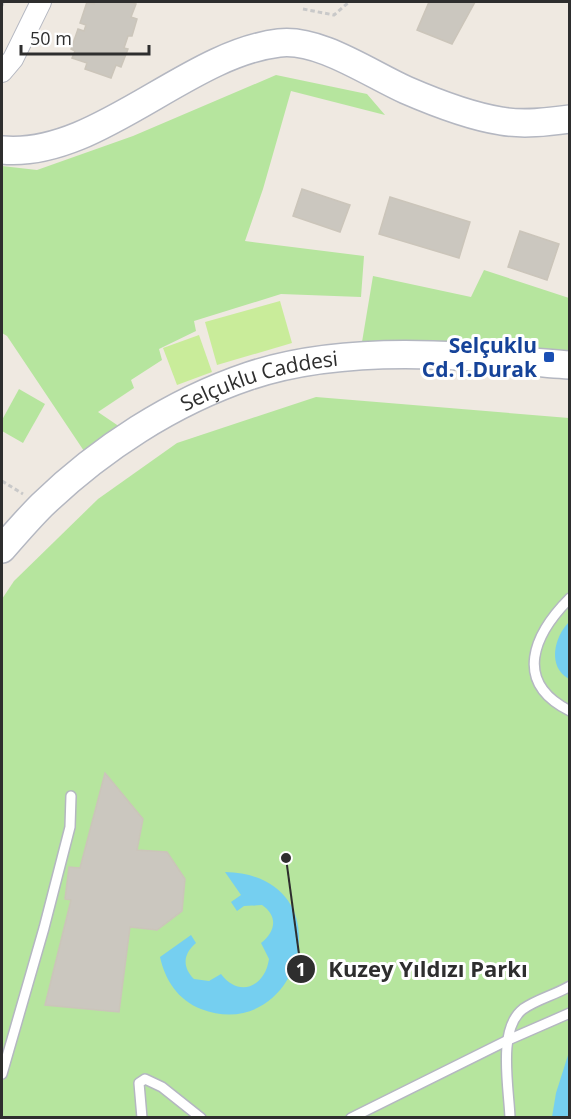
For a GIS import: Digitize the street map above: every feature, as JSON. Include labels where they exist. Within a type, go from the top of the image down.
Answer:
[{"type":"street","points":[[2,72],[14,59],[41,2]]},
{"type":"street","points":[[2,150],[14,151],[50,146],[91,130],[217,62],[253,48],[281,42],[317,47],[405,90],[454,109],[502,122],[546,122],[570,119]]},
{"type":"street","name":"Selçuklu Caddesi","points":[[2,549],[57,492],[118,443],[161,415],[250,375],[302,364],[371,356],[432,355],[570,365]]},
{"type":"lane","points":[[570,598],[552,616],[535,649],[533,668],[541,690],[570,711]]},
{"type":"lane","points":[[2,1074],[70,827],[71,796]]},
{"type":"lane","points":[[510,1118],[507,1050],[512,1022],[524,1009],[570,986]]},
{"type":"lane","points":[[351,1118],[508,1040],[570,1013]]},
{"type":"lane","points":[[142,1118],[138,1083],[145,1079],[162,1087],[201,1118]]},
{"type":"path","points":[[2,6],[3,2]]},
{"type":"path","points":[[303,9],[334,15],[349,2]]},
{"type":"green space","points":[[276,75],[367,94],[385,115],[291,91],[263,189],[245,241],[364,256],[361,297],[281,294],[194,321],[196,331],[159,349],[162,360],[131,380],[134,388],[98,412],[120,427],[84,451],[7,336],[2,333],[2,166],[37,170],[133,136]]},
{"type":"green space","points":[[484,270],[569,298],[569,354],[362,342],[373,276],[471,297]]},
{"type":"green space","points":[[280,301],[292,343],[217,365],[205,322]]},
{"type":"green space","points":[[199,335],[212,372],[177,385],[163,348]]},
{"type":"green space","points":[[19,389],[45,404],[23,443],[2,431],[2,420]]},
{"type":"green space","points":[[316,397],[569,418],[569,1117],[2,1118],[2,599],[14,581],[98,499],[177,443]]},
{"type":"water","points":[[569,622],[569,679],[558,667],[555,652],[560,636]]},
{"type":"water","points":[[225,872],[264,880],[288,900],[298,927],[297,956],[285,983],[264,1004],[236,1014],[201,1009],[179,995],[165,974],[160,957],[191,935],[196,943],[186,956],[186,965],[194,979],[209,981],[221,974],[236,986],[243,987],[250,986],[262,977],[269,959],[261,943],[270,934],[273,919],[262,905],[244,906],[237,911],[231,902],[241,895]]},
{"type":"water","points":[[569,1052],[569,1117],[552,1117],[556,1093]]},
{"type":"building","points":[[87,2],[136,4],[131,17],[137,19],[132,36],[128,36],[124,48],[128,49],[121,67],[116,65],[111,78],[85,69],[87,63],[72,58],[75,51],[71,49],[78,29],[84,31],[86,25],[80,23]]},
{"type":"building","points":[[429,2],[475,2],[452,44],[417,30]]},
{"type":"building","points":[[302,189],[350,205],[340,232],[293,216]]},
{"type":"building","points":[[390,197],[470,222],[459,258],[379,234]]},
{"type":"building","points":[[520,231],[559,244],[547,280],[508,267]]},
{"type":"building","points":[[105,773],[143,819],[137,850],[167,852],[185,879],[182,911],[157,930],[130,927],[119,1012],[45,1005],[71,900],[65,899],[69,867],[80,868]]},
{"type":"place","name":"Selçuklu Cd.1.Durak","points":[[549,357]]},
{"type":"place","name":"Kuzey Yıldızı Parkı","points":[[286,858]]}]
